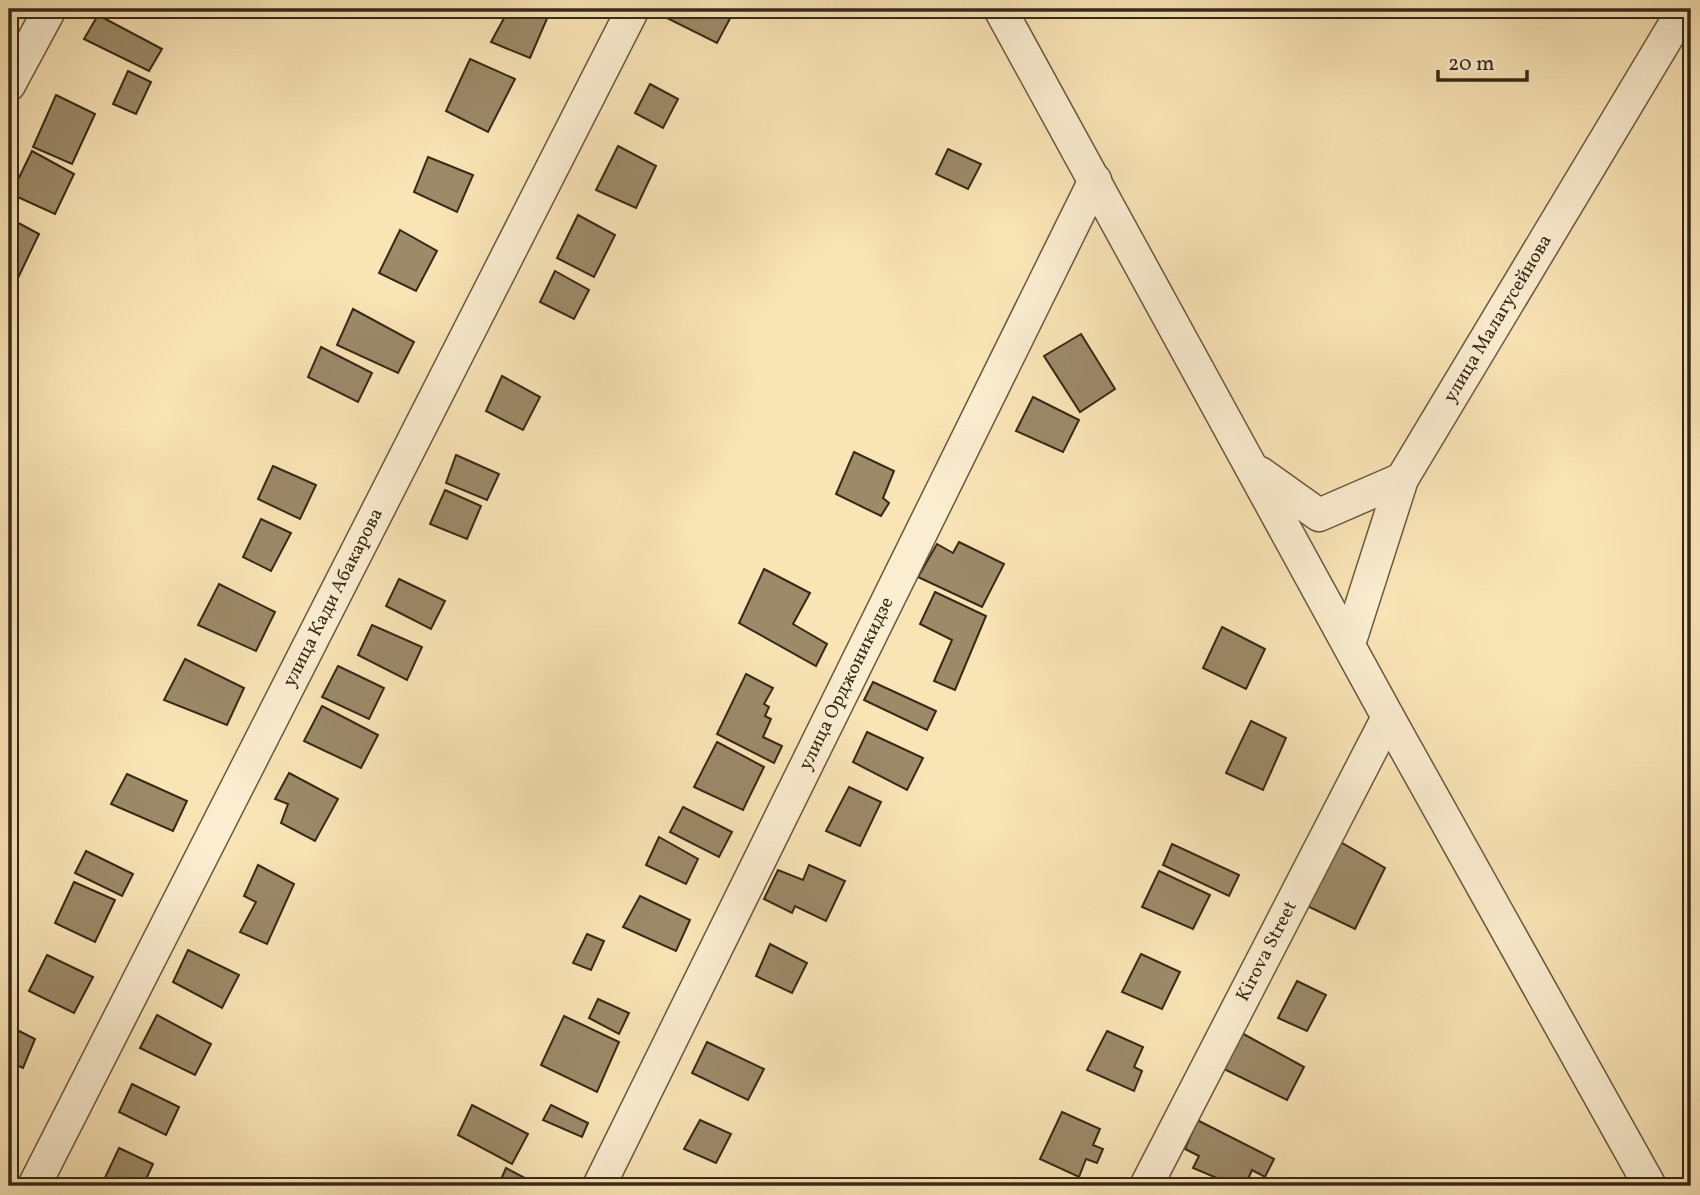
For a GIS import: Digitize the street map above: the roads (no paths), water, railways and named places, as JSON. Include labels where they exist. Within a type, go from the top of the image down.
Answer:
[{"type":"street","points":[[9,85],[50,9]]},
{"type":"street","name":"улица Кади Абакарова","points":[[34,1186],[633,9]]},
{"type":"street","points":[[1000,9],[1388,717],[1650,1186]]},
{"type":"street","name":"улица Малагусейнова","points":[[1349,644],[1402,479],[1684,9]]},
{"type":"street","name":"улица Орджоникидзе","points":[[599,1186],[1095,180]]},
{"type":"street","points":[[1252,467],[1319,515],[1402,479]]},
{"type":"street","name":"Kirova Street","points":[[1146,1186],[1388,717]]}]
